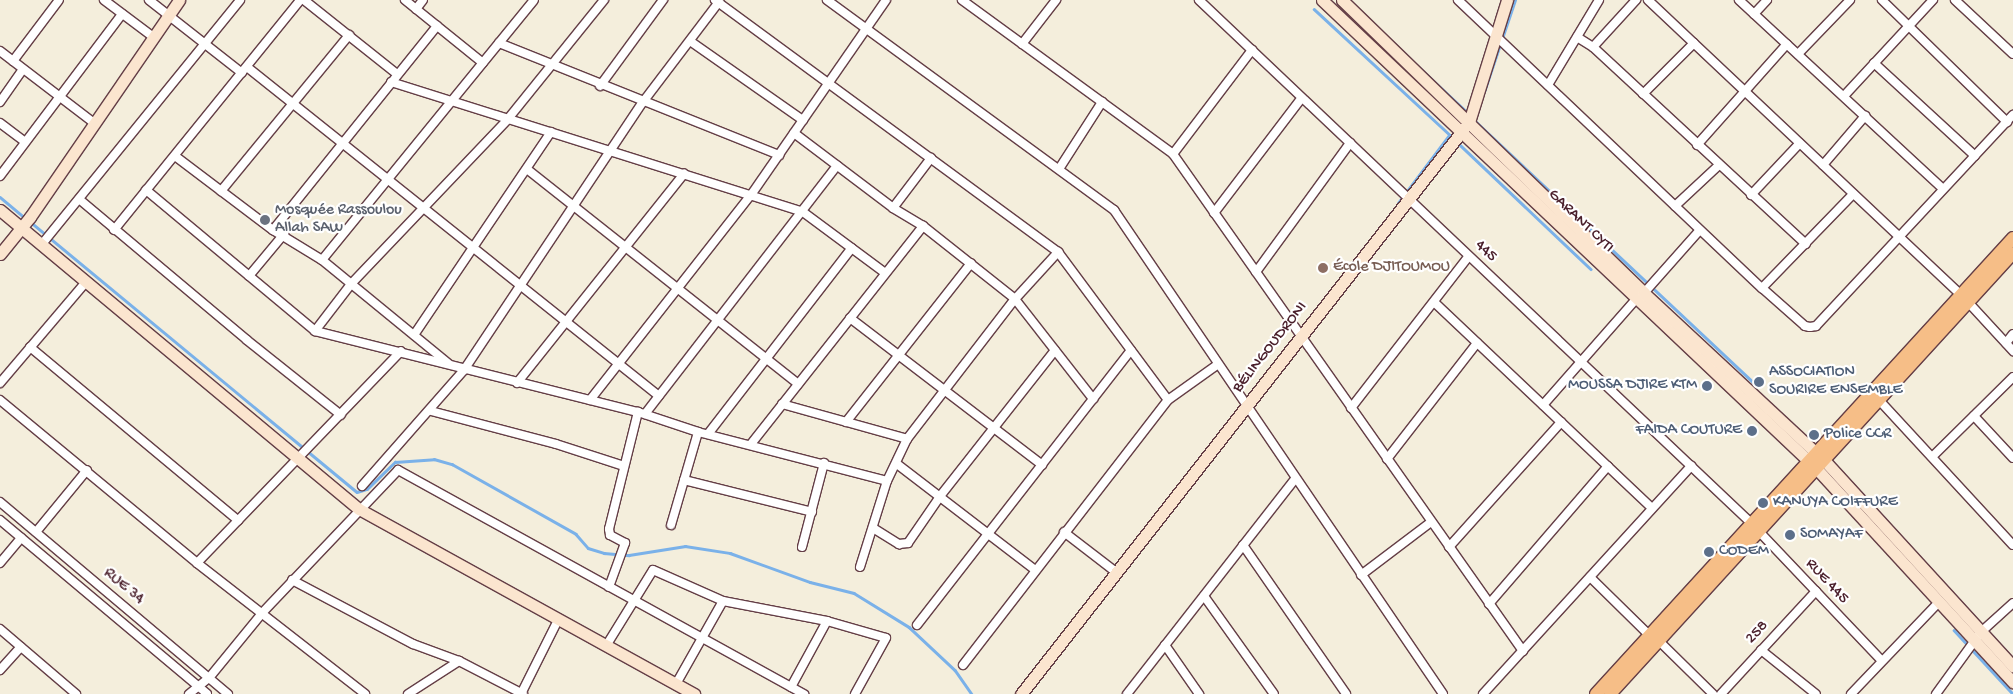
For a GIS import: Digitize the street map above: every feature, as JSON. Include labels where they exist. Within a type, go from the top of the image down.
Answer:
[{"type":"main road","points":[[1816,460],[1879,400],[2013,238]]},
{"type":"main road","points":[[1596,694],[1654,638],[1964,299],[2013,253]]},
{"type":"main road","points":[[1610,694],[1654,638]]},
{"type":"street","points":[[12,61],[59,0]]},
{"type":"street","points":[[104,0],[152,36]]},
{"type":"street","points":[[149,0],[204,43],[293,104],[659,396]]},
{"type":"street","points":[[0,254],[21,228],[92,122],[178,0]]},
{"type":"street","points":[[46,239],[240,0]]},
{"type":"street","points":[[114,230],[302,0],[397,74]]},
{"type":"street","points":[[405,0],[483,63]]},
{"type":"street","points":[[416,9],[423,0]]},
{"type":"street","points":[[322,260],[534,0]]},
{"type":"street","points":[[315,331],[351,284],[508,118],[604,0]]},
{"type":"street","points":[[600,86],[663,0]]},
{"type":"street","points":[[828,0],[1114,210],[1245,407],[1443,694]]},
{"type":"street","points":[[590,400],[751,195],[886,0]]},
{"type":"street","points":[[1022,44],[1056,0]]},
{"type":"street","name":"445","points":[[1199,0],[1301,99],[1409,198],[1755,527]]},
{"type":"street","name":"GARANT CYTI","points":[[1322,0],[1465,127]]},
{"type":"street","name":"GARANT CYTI","points":[[1342,0],[1465,127],[1640,296],[1816,460]]},
{"type":"street","points":[[1458,0],[1700,230],[1805,326],[1816,326],[2013,115]]},
{"type":"street","name":"BÉLINGOUDRONI","points":[[1022,694],[1465,127],[1508,0]]},
{"type":"street","points":[[1548,86],[1599,0]]},
{"type":"street","points":[[1593,47],[1636,0]]},
{"type":"street","points":[[1648,0],[1964,299],[2013,350]]},
{"type":"street","points":[[1740,0],[1944,189]]},
{"type":"street","points":[[1754,14],[1767,0]]},
{"type":"street","points":[[1798,54],[1850,0]]},
{"type":"street","points":[[1882,0],[2007,122]]},
{"type":"street","points":[[1844,96],[1933,0]]},
{"type":"street","points":[[1955,0],[2013,54]]},
{"type":"street","points":[[362,486],[431,411],[464,370],[643,102],[690,41],[717,1],[1058,252],[1168,400]]},
{"type":"street","points":[[967,2],[1173,154],[1522,651]]},
{"type":"street","points":[[0,176],[122,14]]},
{"type":"street","points":[[273,230],[341,142],[436,26]]},
{"type":"street","points":[[221,191],[349,35]]},
{"type":"street","points":[[1577,37],[1593,47],[1806,244]]},
{"type":"street","points":[[690,41],[803,120]]},
{"type":"street","points":[[499,43],[600,86],[779,155]]},
{"type":"street","points":[[1643,94],[1694,43]]},
{"type":"street","points":[[1697,145],[1746,93],[1787,44]]},
{"type":"street","points":[[1173,154],[1252,50]]},
{"type":"street","points":[[0,51],[92,122]]},
{"type":"street","points":[[1874,63],[1975,156]]},
{"type":"street","points":[[0,102],[24,69]]},
{"type":"street","points":[[390,82],[803,212],[885,273]]},
{"type":"street","points":[[1214,213],[1301,99]]},
{"type":"street","points":[[1059,169],[1102,102]]},
{"type":"street","points":[[1823,165],[1865,116]]},
{"type":"street","points":[[0,123],[26,142]]},
{"type":"street","points":[[414,335],[551,132]]},
{"type":"street","points":[[794,133],[893,208],[923,226],[971,262],[1015,299],[1093,399]]},
{"type":"street","points":[[1256,272],[1350,143]]},
{"type":"street","points":[[1751,195],[1800,143]]},
{"type":"street","points":[[175,156],[273,230],[284,234],[322,260],[452,365]]},
{"type":"street","points":[[893,208],[931,158]]},
{"type":"street","points":[[1675,206],[1719,165]]},
{"type":"street","points":[[609,587],[621,560],[625,543],[610,535],[609,529],[624,466],[641,413],[659,396],[837,166]]},
{"type":"street","points":[[527,168],[798,384]]},
{"type":"street","points":[[517,383],[684,174]]},
{"type":"street","points":[[146,190],[315,331],[401,351],[464,370],[641,413],[698,432],[824,463],[887,481]]},
{"type":"street","points":[[1762,288],[1853,194]]},
{"type":"street","points":[[79,199],[114,230],[342,415]]},
{"type":"street","points":[[0,210],[21,228],[46,239],[86,282],[302,457],[359,509],[694,694]]},
{"type":"street","points":[[750,444],[923,226]]},
{"type":"street","points":[[1543,405],[1700,230]]},
{"type":"street","points":[[249,276],[284,234]]},
{"type":"street","points":[[708,434],[852,248]]},
{"type":"street","points":[[860,567],[887,481],[897,464],[907,439],[1015,299],[1058,252]]},
{"type":"street","points":[[1351,408],[1469,256]]},
{"type":"street","points":[[846,422],[971,262]]},
{"type":"street","points":[[0,383],[86,282]]},
{"type":"street","points":[[1434,302],[1652,508]]},
{"type":"street","points":[[850,318],[1042,465]]},
{"type":"street","points":[[2006,342],[2013,334]]},
{"type":"street","points":[[1387,459],[1477,343]]},
{"type":"street","points":[[30,347],[238,520]]},
{"type":"street","points":[[873,528],[899,544],[908,543],[941,495],[1054,350]]},
{"type":"street","points":[[917,625],[1131,350]]},
{"type":"street","points":[[197,563],[302,457],[401,351]]},
{"type":"street","points":[[962,665],[1168,400],[1217,365]]},
{"type":"street","points":[[1933,456],[2013,377]]},
{"type":"street","points":[[0,400],[87,470],[197,563],[263,612],[365,694]]},
{"type":"street","points":[[1879,400],[1933,456],[2013,546]]},
{"type":"street","points":[[782,404],[907,439]]},
{"type":"street","points":[[431,411],[556,444],[624,466]]},
{"type":"street","points":[[1974,416],[2013,458]]},
{"type":"street","points":[[1449,547],[1561,422]]},
{"type":"street","points":[[671,525],[698,432]]},
{"type":"street","points":[[1816,460],[1939,602],[2013,666]]},
{"type":"street","points":[[1816,460],[1978,636],[2013,682]]},
{"type":"street","points":[[802,547],[824,463]]},
{"type":"street","points":[[897,464],[941,495],[1036,570]]},
{"type":"street","points":[[1489,604],[1608,466]]},
{"type":"street","points":[[1483,694],[1691,466]]},
{"type":"street","points":[[36,532],[87,470]]},
{"type":"street","points":[[189,694],[209,678],[292,580],[398,470],[634,602],[804,694]]},
{"type":"street","points":[[1127,694],[1295,479]]},
{"type":"street","points":[[684,480],[812,512]]},
{"type":"street","name":"RUE 34","points":[[0,502],[228,694]]},
{"type":"street","name":"RUE 34","points":[[0,520],[207,694]]},
{"type":"street","points":[[1361,575],[1431,522]]},
{"type":"street","name":"RUE 445","points":[[1755,527],[1881,660]]},
{"type":"street","points":[[1064,532],[1116,572]]},
{"type":"street","points":[[0,563],[21,538]]},
{"type":"street","points":[[1243,545],[1346,694]]},
{"type":"street","points":[[606,646],[653,570],[723,601],[827,621],[886,638],[855,694]]},
{"type":"street","points":[[1590,577],[1713,694]]},
{"type":"street","points":[[292,580],[413,644],[459,661],[522,694],[558,620]]},
{"type":"street","name":"258","points":[[1721,694],[1816,591]]},
{"type":"street","points":[[1204,596],[1274,694]]},
{"type":"street","points":[[676,684],[723,601]]},
{"type":"street","points":[[1851,694],[1881,660],[1939,602]]},
{"type":"street","points":[[1936,694],[1978,636],[2013,603]]},
{"type":"street","points":[[791,686],[827,621]]},
{"type":"street","points":[[0,629],[70,692]]},
{"type":"street","points":[[1165,645],[1200,694]]},
{"type":"street","points":[[0,670],[21,646]]},
{"type":"street","points":[[1762,650],[1816,694]]},
{"type":"street","points":[[408,694],[459,661]]},
{"type":"waterway","points":[[1484,92],[1515,0]]},
{"type":"waterway","points":[[1314,9],[1452,137]]},
{"type":"waterway","points":[[1410,59],[1468,113]]},
{"type":"waterway","points":[[1473,119],[1753,382]]},
{"type":"waterway","points":[[1398,203],[1449,135]]},
{"type":"waterway","points":[[1458,143],[1591,269]]},
{"type":"waterway","points":[[0,197],[24,217]]},
{"type":"waterway","points":[[33,224],[357,492],[367,489],[395,462],[434,459],[452,464],[576,534]]},
{"type":"waterway","points":[[576,534],[588,548],[604,553],[629,555],[685,546],[730,553],[810,582],[854,593],[909,627],[955,670],[972,694]]},
{"type":"waterway","points":[[1954,630],[2013,694]]},
{"type":"place","name":"Mosquée Rassoulou Allah SAW","points":[[265,220]]},
{"type":"place","name":"École DJITOUMOU","points":[[1323,268]]},
{"type":"place","name":"ASSOCIATION SOURIRE ENSEMBLE","points":[[1759,382]]},
{"type":"place","name":"MOUSSA DJIRE KTM","points":[[1707,386]]},
{"type":"place","name":"FAIDA COUTURE","points":[[1752,431]]},
{"type":"place","name":"Police CCR","points":[[1814,435]]},
{"type":"place","name":"KANUYA COIFFURE","points":[[1763,503]]},
{"type":"place","name":"SOMAYAF","points":[[1790,535]]},
{"type":"place","name":"CODEM","points":[[1709,552]]}]
